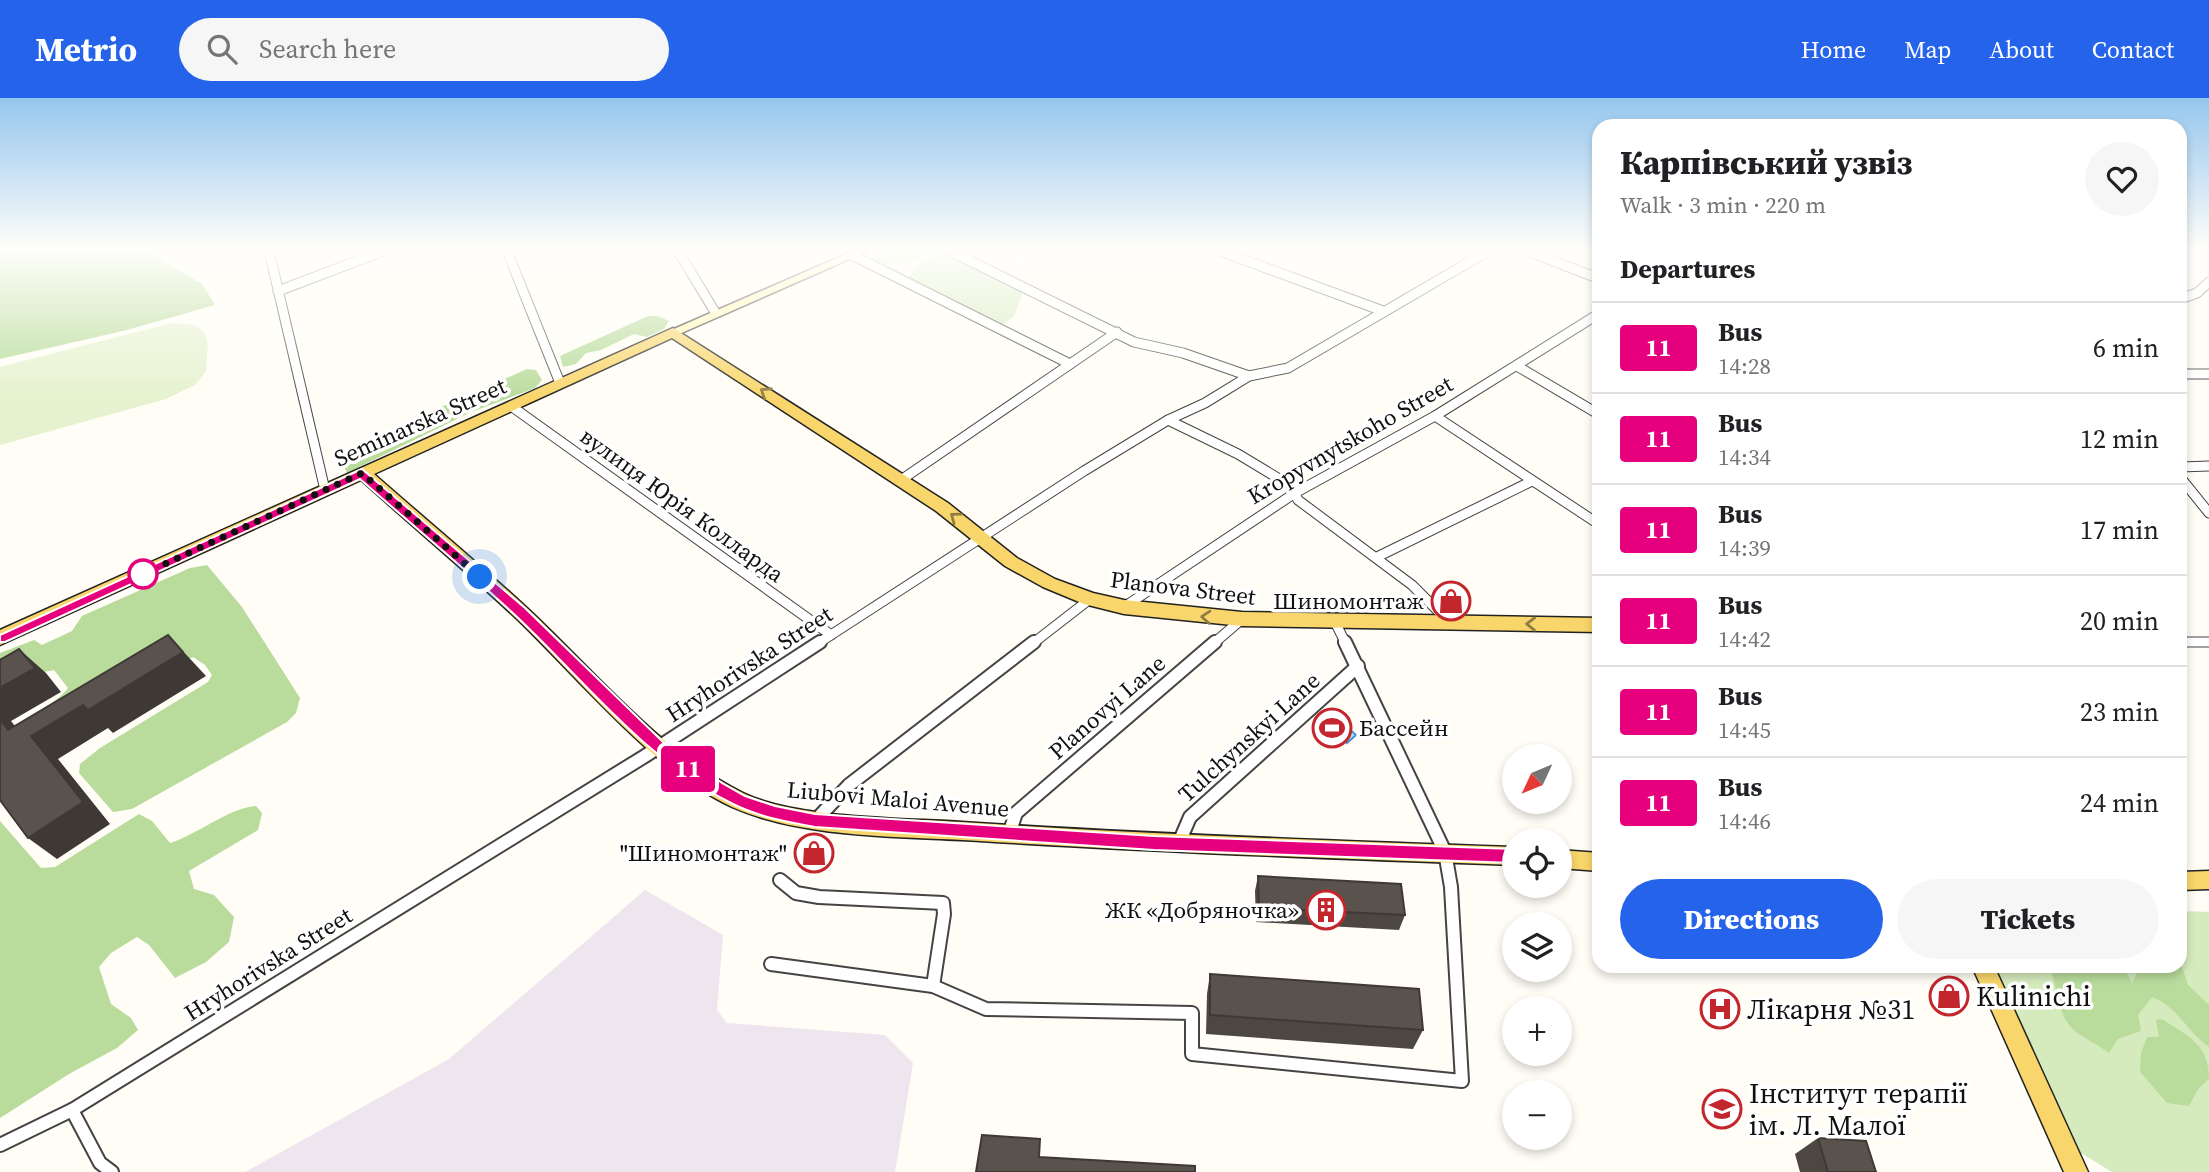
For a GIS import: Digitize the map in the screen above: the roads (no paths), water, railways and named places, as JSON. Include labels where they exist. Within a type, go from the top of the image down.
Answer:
[{"type":"main road","name":"Seminarska Street","points":[[0,638],[673,332]]},
{"type":"main road","name":"Planova Street","points":[[673,332],[901,480],[982,537],[1011,562],[1049,583],[1090,599],[1124,607],[1242,619],[1592,625]]},
{"type":"main road","name":"Liubovi Maloi Avenue","points":[[362,473],[520,612],[659,747],[697,776],[740,801],[775,813],[815,821],[1178,845],[1502,855]]},
{"type":"main road","points":[[1572,860],[1592,861]]},
{"type":"main road","points":[[2187,881],[2209,880]]},
{"type":"main road","points":[[1986,973],[2076,1172]]},
{"type":"street","points":[[280,301],[325,490]]},
{"type":"street","points":[[527,301],[560,383]]},
{"type":"street","points":[[709,301],[715,312]]},
{"type":"street","name":"Seminarska Street","points":[[673,332],[741,301]]},
{"type":"street","points":[[949,301],[1070,364]]},
{"type":"street","points":[[1053,301],[1134,342],[1183,353],[1249,376]]},
{"type":"street","points":[[1356,301],[1382,311]]},
{"type":"street","name":"Hryhorivska Street","points":[[0,1145],[72,1110],[659,747],[1168,420],[1249,376],[1288,368],[1399,301]]},
{"type":"street","name":"Kropyvnytskoho Street","points":[[1124,607],[1295,493],[1435,416],[1592,318]]},
{"type":"street","points":[[901,480],[1116,332]]},
{"type":"street","points":[[1517,366],[1592,410]]},
{"type":"street","points":[[2187,374],[2209,374]]},
{"type":"street","name":"вулиця Юрія Колларда","points":[[511,405],[831,635]]},
{"type":"street","points":[[1435,416],[1592,520]]},
{"type":"street","points":[[1168,420],[1238,454],[1290,486],[1298,500],[1412,585],[1449,622]]},
{"type":"street","points":[[2187,467],[2209,466]]},
{"type":"street","points":[[1377,557],[1532,481]]},
{"type":"street","points":[[2187,486],[2209,513]]},
{"type":"street","points":[[815,821],[849,785],[1090,599]]},
{"type":"street","name":"Planovyi Lane","points":[[1009,834],[1016,813],[1242,619]]},
{"type":"street","points":[[771,964],[933,986],[986,1009],[1192,1013],[1192,1054],[1462,1080],[1451,887],[1445,852],[1335,622]]},
{"type":"street","points":[[2187,642],[2209,642]]},
{"type":"street","name":"Tulchynskyi Lane","points":[[1178,845],[1189,817],[1358,666]]},
{"type":"street","points":[[780,880],[796,893],[819,897],[943,903],[944,914],[933,986]]},
{"type":"street","points":[[72,1110],[100,1163],[112,1172]]},
{"type":"water","name":"Бассейн","points":[[1332,714],[1356,735],[1347,743],[1344,738],[1333,743],[1325,737],[1320,741],[1315,736],[1319,722]]},
{"type":"place","name":"Шиномонтаж","points":[[1451,601]]},
{"type":"place","name":"Бассейн","points":[[1332,728]]},
{"type":"place","name":"\"Шиномонтаж\"","points":[[814,853]]},
{"type":"place","name":"ЖК «Добряночка»","points":[[1326,910]]},
{"type":"place","name":"Kulinichi","points":[[1949,996]]},
{"type":"place","name":"Лікарня №31","points":[[1720,1009]]},
{"type":"place","name":"Інститут терапії ім. Л. Малої","points":[[1722,1109]]}]
